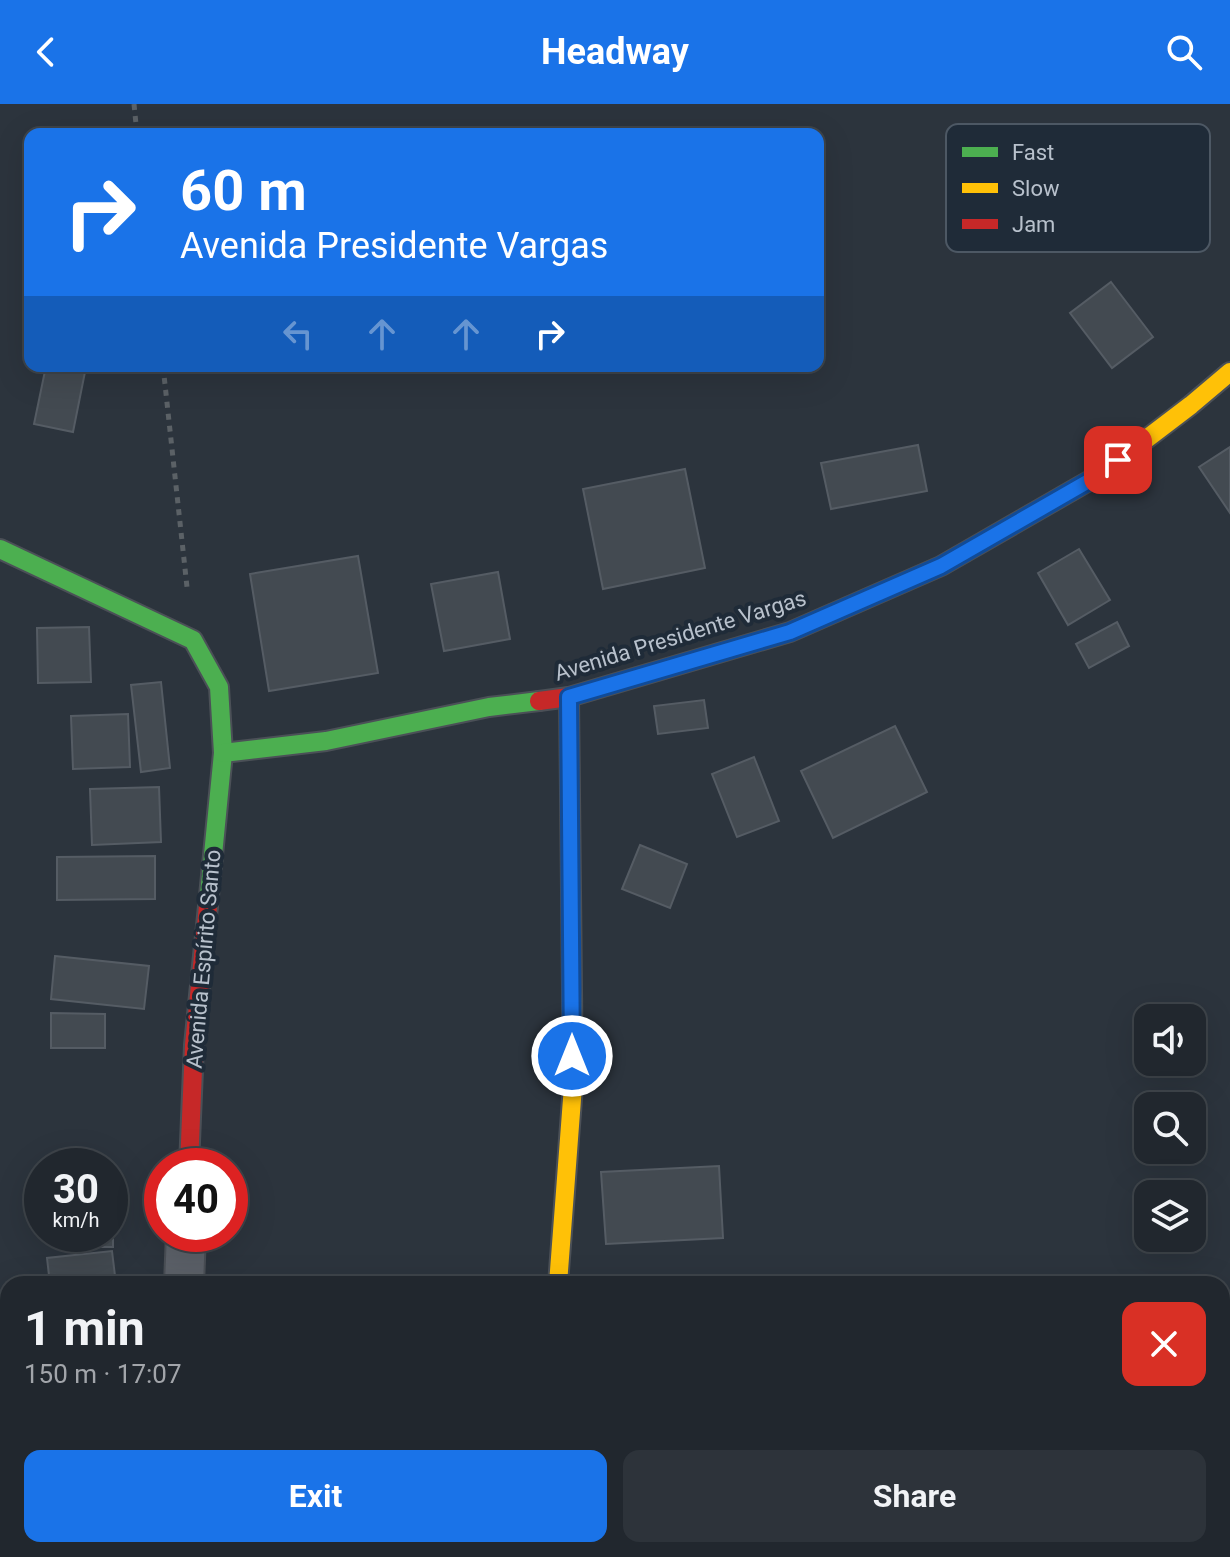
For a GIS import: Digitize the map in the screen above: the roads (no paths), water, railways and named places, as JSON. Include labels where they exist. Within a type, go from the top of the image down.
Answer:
[{"type":"street","name":"Avenida Presidente Vargas","points":[[223,753],[326,741],[489,707],[569,697],[790,632],[941,566],[1094,478],[1230,372]]},
{"type":"street","name":"Avenida Espírito Santo","points":[[0,549],[193,640],[219,687],[223,753],[194,1045],[190,1148]]},
{"type":"street","points":[[559,1276],[573,1086],[569,697]]},
{"type":"street","points":[[184,1276],[185,1252]]}]
